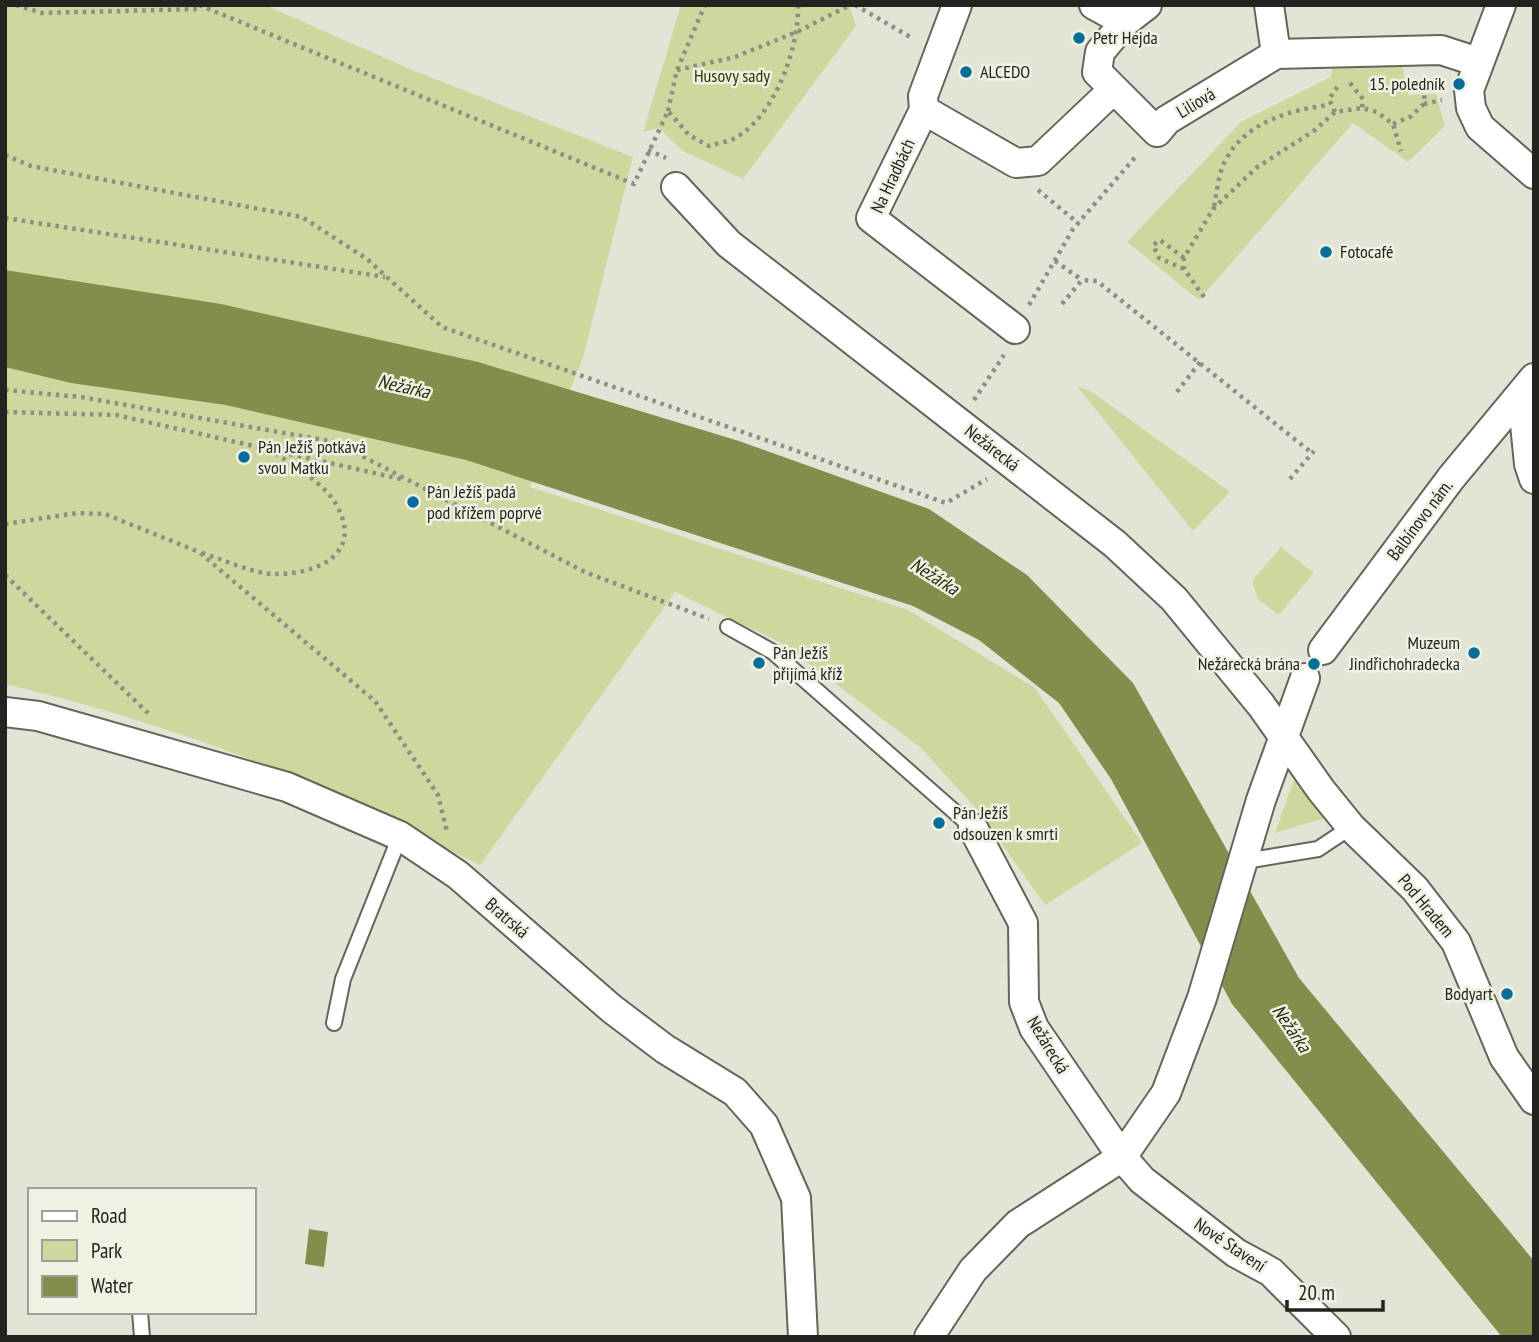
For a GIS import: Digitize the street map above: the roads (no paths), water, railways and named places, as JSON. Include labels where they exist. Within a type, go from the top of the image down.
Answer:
[{"type":"street","name":"Na Hradbách","points":[[957,5],[937,51],[923,96],[924,110],[871,218],[1015,329]]},
{"type":"street","points":[[1094,5],[1136,14]]},
{"type":"street","points":[[1269,5],[1276,54]]},
{"type":"street","points":[[1501,5],[1469,90],[1471,108],[1480,127],[1534,174]]},
{"type":"street","points":[[924,110],[1016,163],[1038,161],[1114,89],[1097,72],[1100,52],[1136,14]]},
{"type":"street","name":"Liliová","points":[[1114,89],[1157,132],[1167,120],[1276,54],[1441,50],[1478,62]]},
{"type":"street","name":"Nežárecká","points":[[676,187],[729,244],[1115,544],[1174,599],[1283,735]]},
{"type":"street","points":[[1528,386],[1529,464],[1534,480]]},
{"type":"street","name":"Balbínovo nám.","points":[[1323,650],[1451,478],[1528,386]]},
{"type":"street","points":[[929,1337],[973,1270],[1018,1224],[1122,1157],[1166,1093],[1202,998],[1283,735],[1305,678]]},
{"type":"street","name":"Bratrská","points":[[5,712],[38,716],[287,787],[400,836],[457,875],[612,1009],[665,1049],[735,1092],[764,1125],[796,1198],[803,1337]]},
{"type":"street","name":"Pod Hradem","points":[[1283,735],[1321,790],[1351,827],[1415,889],[1456,942],[1504,1057],[1534,1100]]},
{"type":"street","name":"Nežárecká","points":[[973,828],[1023,923],[1024,1002],[1034,1028],[1122,1157]]},
{"type":"street","name":"Nové Stavení","points":[[1122,1157],[1142,1180],[1236,1253],[1271,1272],[1336,1337]]},
{"type":"lane","name":"Nežárecká","points":[[728,627],[773,652],[973,828]]},
{"type":"lane","points":[[1245,861],[1318,849],[1351,827]]},
{"type":"lane","points":[[334,1023],[343,979],[400,836]]},
{"type":"lane","points":[[140,1314],[142,1337]]},
{"type":"water","name":"Nežárka","points":[[5,270],[221,304],[478,362],[739,441],[929,509],[1027,575],[1133,683],[1299,978],[1534,1261],[1534,1337],[1502,1337],[1232,1004],[1111,779],[1059,703],[979,640],[913,606],[466,460],[226,405],[71,383],[5,367]]},
{"type":"water","points":[[309,1229],[328,1232],[324,1267],[305,1264]]},
{"type":"place","name":"Petr Hejda","points":[[1079,38]]},
{"type":"place","name":"ALCEDO","points":[[966,72]]},
{"type":"place","name":"15. poledník","points":[[1459,84]]},
{"type":"place","name":"Fotocafé","points":[[1326,252]]},
{"type":"place","name":"Pán Ježíš potkává svou Matku","points":[[244,457]]},
{"type":"place","name":"Pán Ježíš padá pod křížem poprvé","points":[[413,502]]},
{"type":"place","name":"Muzeum Jindřichohradecka","points":[[1474,653]]},
{"type":"place","name":"Pán Ježíš přijímá kříž","points":[[759,663]]},
{"type":"place","name":"Nežárecká brána","points":[[1314,664]]},
{"type":"place","name":"Pán Ježíš odsouzen k smrti","points":[[939,823]]},
{"type":"place","name":"Bodyart","points":[[1507,994]]},
{"type":"park label","name":"Husovy sady","points":[[732,76]]}]
